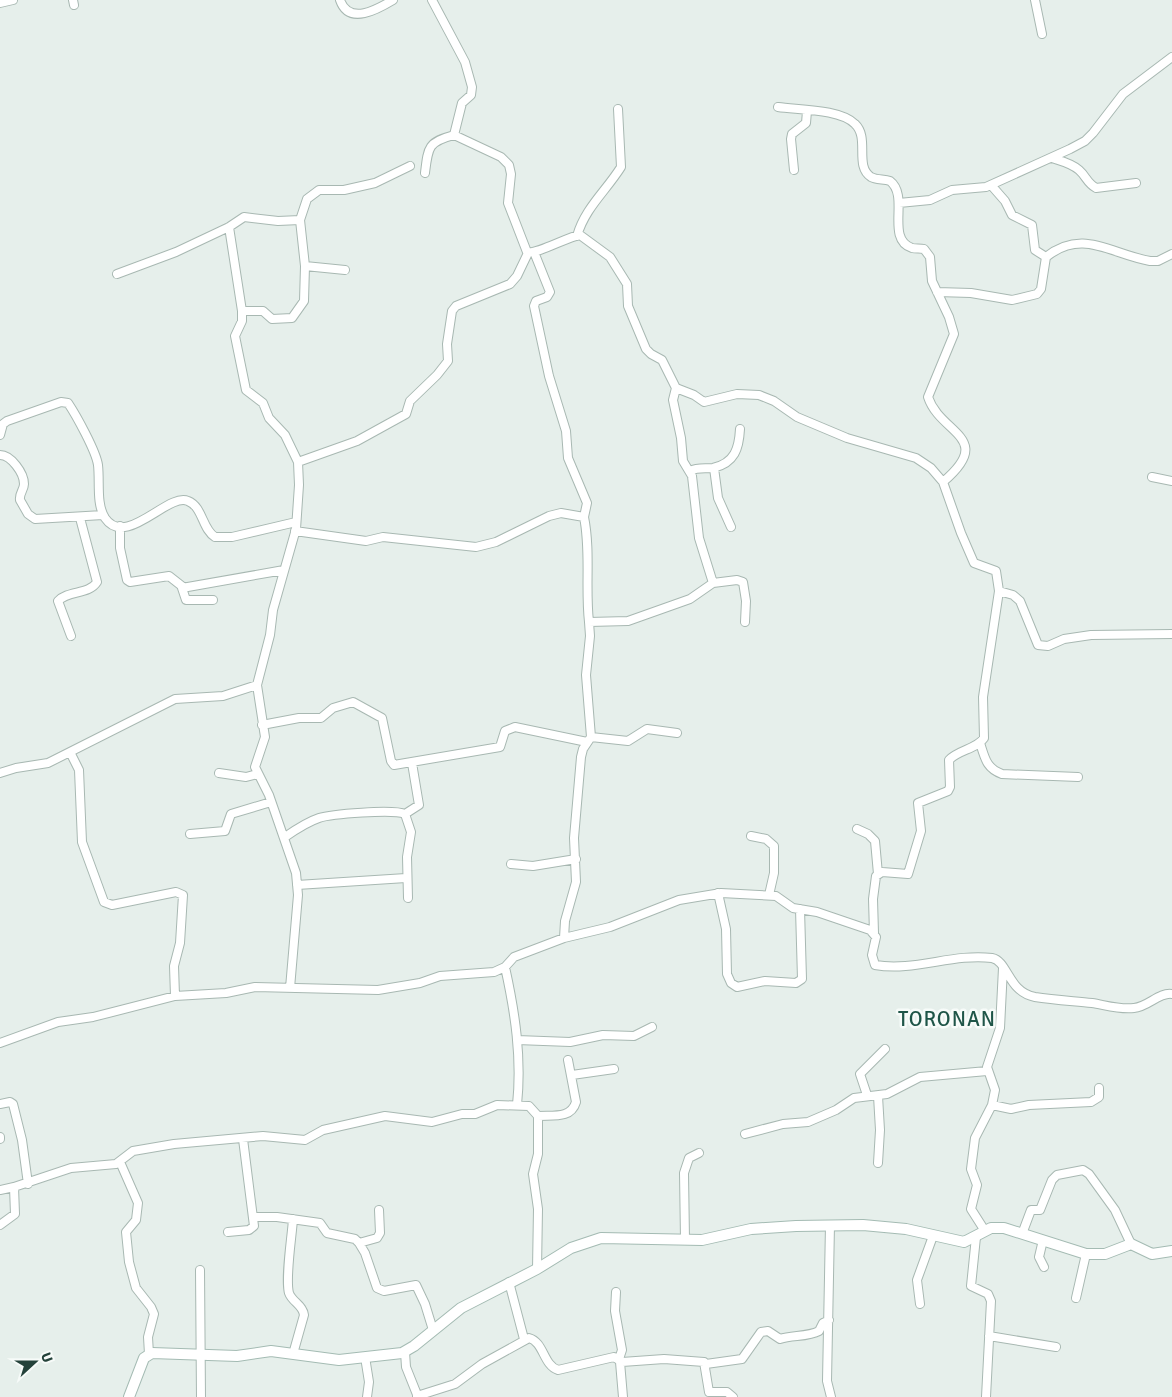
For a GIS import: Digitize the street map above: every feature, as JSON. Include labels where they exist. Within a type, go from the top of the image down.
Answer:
[{"type":"street","points":[[0,3],[13,0]]},
{"type":"street","points":[[340,0],[347,10],[362,14],[378,9],[393,0]]},
{"type":"street","points":[[432,0],[465,62],[472,87],[471,95],[462,103],[454,135]]},
{"type":"street","points":[[1035,0],[1042,34]]},
{"type":"street","points":[[899,203],[922,202],[952,190],[974,190],[991,185],[1085,141],[1122,94],[1172,57]]},
{"type":"street","points":[[778,107],[831,113],[855,123],[863,136],[863,160],[868,174],[872,178],[890,180],[895,184],[899,203],[898,225],[902,240],[912,248],[924,248],[928,252],[932,281],[950,317],[954,334],[928,397],[932,406],[960,436],[966,451],[962,463],[943,482]]},
{"type":"street","points":[[577,236],[581,222],[589,208],[621,167],[618,109]]},
{"type":"street","points":[[794,170],[790,139],[792,134],[806,123],[807,111]]},
{"type":"street","points":[[426,173],[428,149],[438,140],[454,135],[502,157],[509,165],[511,174],[508,203],[550,292],[547,297],[534,302],[534,306],[549,376],[566,431],[566,450],[586,503],[584,517],[589,550],[590,636],[586,676],[589,739],[581,757],[576,806],[576,882],[565,921],[564,938]]},
{"type":"street","points":[[1052,158],[1072,165],[1081,172],[1090,185],[1096,188],[1136,183]]},
{"type":"street","points":[[242,311],[264,311],[272,319],[292,318],[304,301],[305,266],[300,220],[307,199],[319,190],[344,190],[375,183],[410,166]]},
{"type":"street","points":[[991,185],[1005,201],[1012,215],[1032,225],[1035,250],[1046,256]]},
{"type":"street","points":[[117,274],[176,252],[229,227],[244,217],[278,221],[300,220]]},
{"type":"street","points":[[229,227],[242,311],[242,321],[235,336],[246,390],[263,403],[269,418],[285,435],[298,462],[299,474],[295,531],[273,610],[270,635],[257,685],[264,744],[257,758],[255,768],[271,802],[284,837],[297,885],[290,988]]},
{"type":"street","points":[[298,462],[357,441],[406,414],[410,401],[437,375],[448,361],[452,310],[456,306],[510,284],[531,252],[577,236],[587,238],[613,262],[628,287],[628,306],[646,349],[662,360],[676,388],[673,400],[681,438],[684,465],[692,476],[699,538],[713,583]]},
{"type":"street","points":[[1046,256],[1061,247],[1077,242],[1150,261],[1158,261],[1172,254]]},
{"type":"street","points":[[938,292],[972,293],[1012,300],[1036,294],[1041,289],[1046,256]]},
{"type":"street","points":[[305,266],[345,270]]},
{"type":"street","points":[[676,388],[694,395],[704,402],[737,394],[767,397],[797,417],[841,436],[916,458],[931,468],[943,482],[974,563],[996,571],[999,591],[983,697],[984,738],[980,743],[956,754],[949,760],[948,791],[918,803],[921,831],[908,874],[882,872],[874,880],[875,946],[872,959],[875,965],[903,967],[932,961],[991,958],[998,960],[1018,990],[1033,997],[1132,1009],[1142,1007],[1165,994],[1172,994]]},
{"type":"street","points":[[0,435],[3,424],[7,421],[61,402],[68,403],[92,448],[98,464],[99,492],[104,515],[108,522],[120,526],[142,522],[170,503],[184,500],[192,503],[197,509],[206,530],[215,537],[232,537],[296,522]]},
{"type":"street","points":[[690,471],[700,468],[714,468],[724,463],[738,450],[740,429]]},
{"type":"street","points":[[0,455],[11,458],[23,479],[24,488],[20,500],[28,514],[35,519],[80,518],[104,515]]},
{"type":"street","points":[[714,468],[718,498],[732,527]]},
{"type":"street","points":[[1152,477],[1172,481]]},
{"type":"street","points":[[295,531],[366,540],[383,537],[476,547],[496,542],[549,516],[566,513],[584,517]]},
{"type":"street","points":[[70,636],[58,601],[62,596],[91,588],[97,582],[80,518]]},
{"type":"street","points":[[120,526],[120,548],[127,580],[130,582],[169,576],[182,587],[186,600],[213,600]]},
{"type":"street","points":[[182,587],[284,570]]},
{"type":"street","points":[[589,622],[628,621],[690,599],[713,583],[738,580],[743,582],[746,601],[745,622]]},
{"type":"street","points":[[999,591],[1014,595],[1020,601],[1036,641],[1043,646],[1064,639],[1090,635],[1172,634]]},
{"type":"street","points":[[0,773],[16,768],[48,763],[175,699],[223,696],[257,685]]},
{"type":"street","points":[[262,725],[299,718],[321,718],[333,708],[353,702],[382,718],[394,765],[500,747],[505,731],[515,727],[589,739],[628,741],[640,732],[654,728],[677,733]]},
{"type":"street","points":[[980,743],[987,764],[994,771],[1002,774],[1078,777]]},
{"type":"street","points":[[70,752],[80,770],[82,842],[104,902],[112,905],[176,892],[183,895],[180,944],[174,966],[175,996]]},
{"type":"street","points":[[284,837],[304,825],[327,816],[373,812],[405,814],[419,805],[412,763]]},
{"type":"street","points":[[219,773],[239,777],[257,774]]},
{"type":"street","points":[[190,834],[225,831],[231,814],[271,802]]},
{"type":"street","points":[[405,814],[411,832],[407,848],[406,878],[408,898]]},
{"type":"street","points":[[857,829],[868,834],[875,841],[878,874]]},
{"type":"street","points":[[751,836],[766,839],[774,846],[774,873],[769,895]]},
{"type":"street","points":[[512,864],[533,866],[576,859]]},
{"type":"street","points":[[297,885],[406,878]]},
{"type":"street","points":[[0,1043],[58,1022],[93,1017],[175,996],[226,993],[255,986],[378,990],[420,984],[440,976],[486,973],[505,966],[514,957],[564,938],[610,927],[679,900],[718,893],[776,896],[793,908],[817,912],[874,933]]},
{"type":"street","points":[[718,893],[726,929],[727,974],[734,986],[742,987],[765,981],[796,983],[802,979],[800,909]]},
{"type":"street","points":[[505,966],[513,1005],[520,1074],[517,1105]]},
{"type":"street","points":[[985,1231],[973,1216],[971,1209],[976,1185],[972,1169],[972,1159],[975,1138],[992,1105],[995,1090],[987,1067],[1000,1028],[1003,966]]},
{"type":"street","points":[[517,1040],[570,1042],[603,1034],[634,1036],[652,1027]]},
{"type":"street","points":[[867,1096],[860,1074],[885,1049]]},
{"type":"street","points":[[538,1116],[571,1112],[576,1102],[568,1060]]},
{"type":"street","points":[[572,1074],[614,1069]]},
{"type":"street","points":[[745,1134],[775,1126],[808,1122],[836,1110],[854,1098],[887,1094],[920,1077],[987,1071]]},
{"type":"street","points":[[992,1105],[1011,1109],[1029,1105],[1091,1102],[1099,1097],[1100,1088]]},
{"type":"street","points":[[878,1096],[880,1130],[878,1163]]},
{"type":"street","points":[[0,1104],[10,1102],[13,1104],[22,1140],[28,1184]]},
{"type":"street","points":[[0,1190],[28,1184],[71,1168],[110,1165],[120,1162],[133,1151],[174,1144],[271,1136],[305,1140],[323,1130],[385,1116],[432,1122],[462,1114],[481,1112],[497,1105],[529,1106],[538,1116],[538,1154],[533,1179],[538,1209],[537,1269]]},
{"type":"street","points":[[228,1232],[252,1229],[254,1226],[243,1138]]},
{"type":"street","points":[[685,1240],[684,1173],[689,1158],[699,1153]]},
{"type":"street","points":[[120,1162],[138,1203],[136,1220],[126,1232],[129,1262],[136,1288],[151,1307],[154,1314],[148,1337],[149,1354]]},
{"type":"street","points":[[1022,1234],[1030,1210],[1040,1210],[1052,1180],[1057,1175],[1083,1170],[1089,1174],[1116,1210],[1131,1244],[1152,1254],[1172,1251]]},
{"type":"street","points":[[0,1224],[15,1214],[14,1187]]},
{"type":"street","points":[[254,1216],[320,1223],[327,1232],[359,1243],[377,1238],[380,1233],[379,1210]]},
{"type":"street","points":[[293,1219],[289,1287],[292,1299],[302,1308],[304,1315],[293,1354]]},
{"type":"street","points":[[830,1225],[827,1381],[831,1397]]},
{"type":"street","points":[[128,1397],[144,1358],[149,1354],[202,1353],[237,1356],[272,1351],[339,1360],[405,1352],[461,1308],[537,1269],[571,1248],[601,1238],[685,1240],[712,1238],[751,1229],[830,1225],[886,1226],[964,1242],[976,1238],[985,1231],[1004,1228],[1086,1254],[1105,1254],[1131,1244]]},
{"type":"street","points":[[920,1304],[916,1280],[933,1236]]},
{"type":"street","points":[[976,1238],[970,1280],[973,1288],[988,1294],[991,1301],[986,1397]]},
{"type":"street","points":[[1043,1240],[1039,1257],[1044,1267]]},
{"type":"street","points":[[359,1243],[365,1252],[377,1288],[384,1291],[416,1285],[425,1304],[433,1330]]},
{"type":"street","points":[[1076,1298],[1086,1254]]},
{"type":"street","points":[[200,1270],[201,1397]]},
{"type":"street","points":[[509,1282],[524,1339]]},
{"type":"street","points":[[616,1292],[615,1311],[622,1350],[619,1361],[623,1397]]},
{"type":"street","points":[[405,1352],[408,1373],[417,1397],[455,1384],[482,1364],[524,1339],[534,1339],[551,1366],[558,1370],[614,1357],[619,1361],[664,1359],[706,1364],[742,1359],[761,1332],[768,1331],[780,1339],[816,1333],[823,1322],[829,1320]]},
{"type":"street","points":[[989,1336],[1056,1347]]},
{"type":"street","points":[[365,1357],[369,1382],[367,1397]]},
{"type":"street","points":[[706,1364],[709,1392],[727,1392],[733,1397]]},
{"type":"district","name":"TORONAN","points":[[947,1019]]}]
